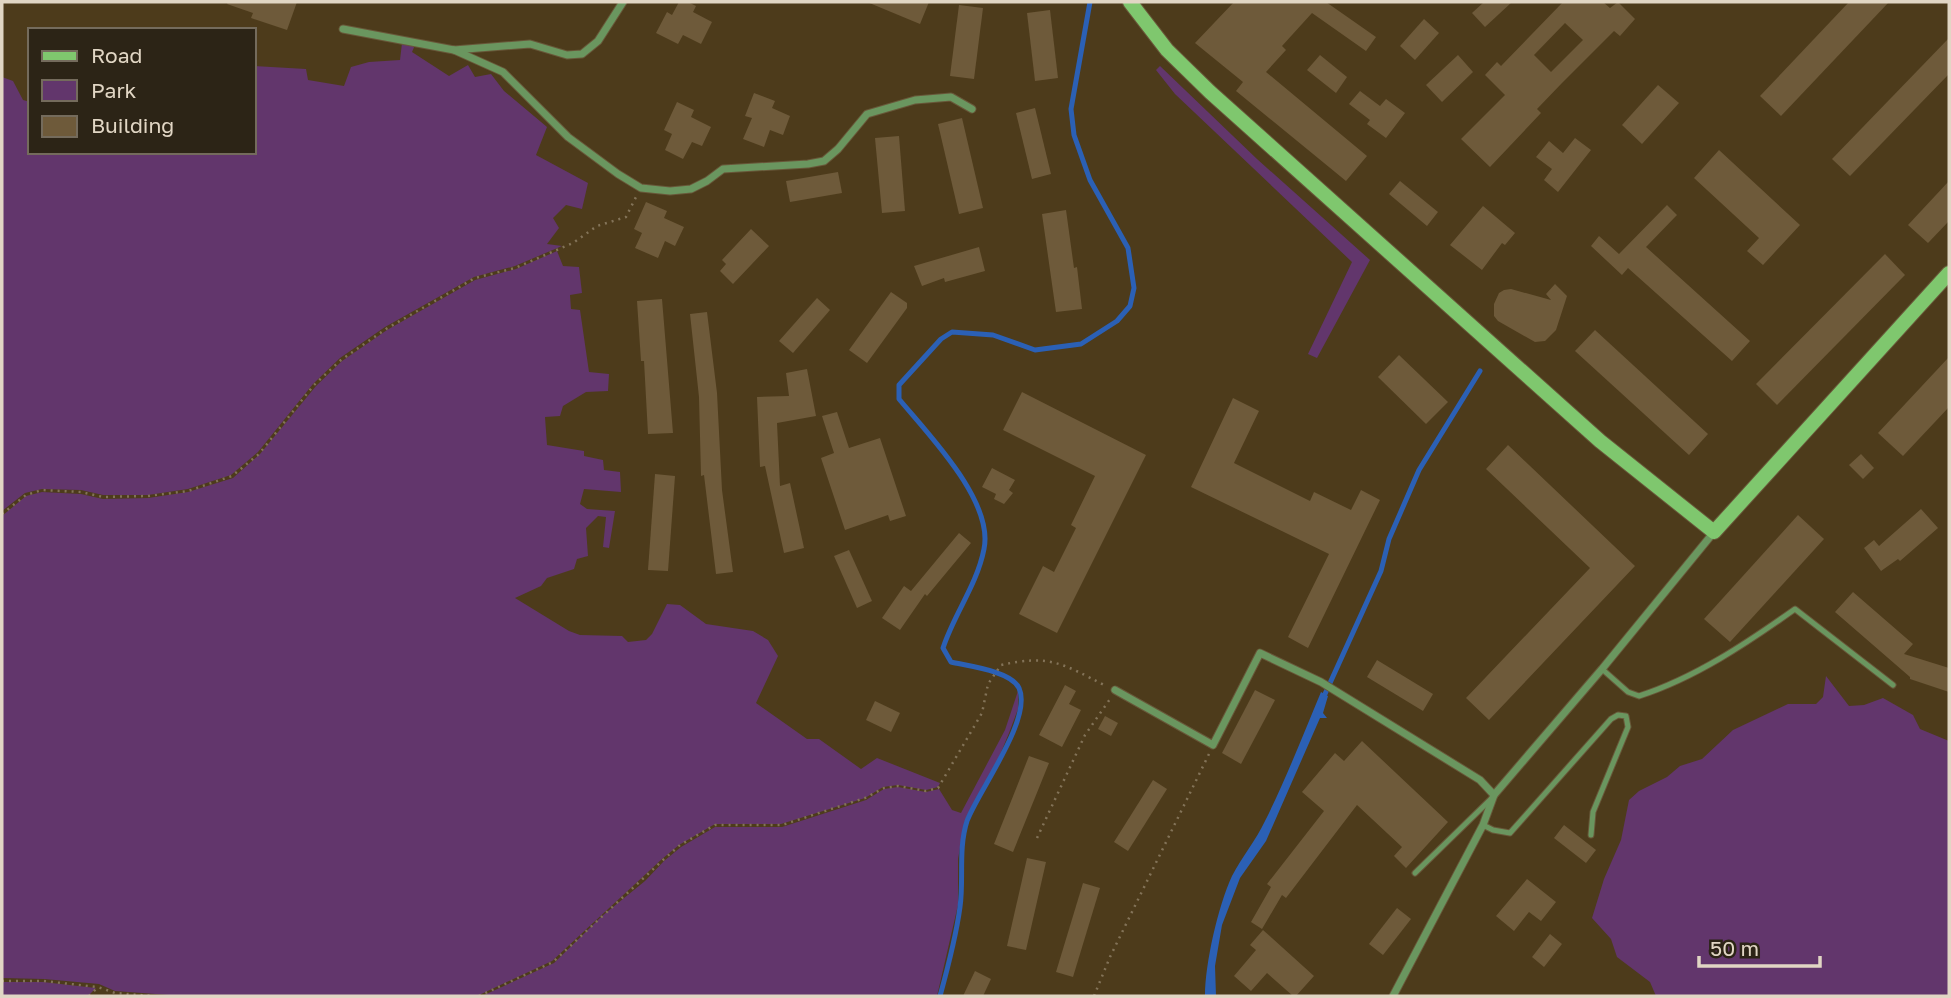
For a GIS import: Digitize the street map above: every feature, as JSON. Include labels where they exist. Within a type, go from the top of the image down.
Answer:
[{"type":"street","points":[[454,50],[530,44],[566,55],[582,54],[598,41],[622,2]]},
{"type":"street","points":[[1130,2],[1167,50],[1210,92],[1600,441],[1714,532]]},
{"type":"street","points":[[343,29],[454,50],[503,72],[568,137],[641,188],[670,191],[691,189],[723,169],[824,161],[838,149],[867,114],[915,100],[951,97],[972,109]]},
{"type":"street","points":[[1393,996],[1482,825],[1494,795],[1714,532],[1949,273]]},
{"type":"street","points":[[1115,690],[1213,745],[1260,653],[1321,682],[1480,779],[1494,795]]},
{"type":"lane","points":[[1602,669],[1628,692],[1639,696],[1669,686],[1762,633],[1795,609],[1893,685]]},
{"type":"lane","points":[[1482,825],[1510,833],[1611,719],[1618,715],[1626,716],[1628,727],[1593,812],[1591,835]]},
{"type":"lane","points":[[1415,873],[1494,795]]},
{"type":"path","points":[[2,514],[26,495],[42,490],[81,492],[103,497],[148,496],[188,491],[232,476],[259,453],[314,385],[341,360],[386,329],[475,278],[516,268],[573,243],[597,226],[626,217],[641,188]]},
{"type":"path","points":[[479,996],[553,962],[680,845],[715,825],[782,825],[865,799],[884,788],[898,786],[926,791],[938,788],[982,713],[988,684],[1001,665],[1039,660],[1052,661],[1115,690],[1085,735],[1037,838]]},
{"type":"path","points":[[1094,996],[1110,957],[1213,745]]},
{"type":"path","points":[[2,981],[43,981],[98,987],[115,993],[153,996]]},
{"type":"path","points":[[89,996],[98,987]]},
{"type":"green space","points":[[402,43],[415,45],[412,52],[449,76],[468,65],[475,77],[491,74],[504,91],[547,127],[536,155],[588,183],[582,209],[566,205],[553,218],[559,228],[547,244],[562,246],[515,266],[474,277],[385,327],[340,358],[313,384],[258,452],[231,475],[188,489],[148,495],[103,495],[81,490],[42,489],[25,493],[2,511],[2,77],[13,81],[23,100],[28,101],[28,154],[256,154],[256,66],[306,69],[308,80],[344,86],[351,67],[369,62],[400,60]]},
{"type":"green space","points":[[1160,66],[1257,159],[1370,260],[1317,358],[1308,354],[1352,262],[1175,94],[1156,70]]},
{"type":"green space","points":[[557,251],[563,266],[579,267],[582,293],[570,295],[571,309],[580,310],[589,372],[609,374],[608,391],[586,392],[563,406],[560,416],[545,417],[547,445],[584,451],[584,456],[603,460],[604,470],[620,472],[621,492],[584,489],[580,504],[587,509],[615,511],[609,548],[603,547],[606,517],[598,516],[586,528],[588,556],[577,559],[574,569],[547,578],[541,586],[515,598],[569,631],[580,635],[622,636],[628,642],[646,640],[652,634],[667,604],[680,605],[706,624],[753,631],[768,640],[778,656],[756,703],[807,739],[819,739],[861,769],[877,758],[940,783],[938,787],[926,790],[898,785],[883,787],[865,798],[781,824],[715,824],[679,845],[662,859],[552,961],[477,996],[182,996],[115,991],[99,984],[2,978],[2,516],[26,496],[42,492],[81,494],[103,499],[148,498],[188,492],[233,478],[260,454],[316,386],[342,361],[387,330],[475,280],[516,269]]},
{"type":"green space","points":[[1826,676],[1849,706],[1864,705],[1883,698],[1913,715],[1920,729],[1949,741],[1949,996],[1656,996],[1650,982],[1617,957],[1611,939],[1592,918],[1604,879],[1621,840],[1629,800],[1680,766],[1702,759],[1733,730],[1788,704],[1816,704],[1823,697]]},
{"type":"green space","points":[[1018,691],[1018,709],[1009,733],[965,821],[958,859],[958,905],[937,996],[482,996],[554,963],[664,861],[681,847],[715,827],[782,827],[866,800],[884,789],[898,787],[926,792],[939,789],[952,810],[961,813],[1005,730]]},
{"type":"green space","points":[[2,982],[43,982],[96,988],[88,996],[2,996]]},
{"type":"water","points":[[1321,692],[1328,696],[1323,713],[1327,718],[1320,718],[1266,841],[1240,878],[1222,925],[1215,966],[1216,996],[1205,996],[1210,952],[1227,888],[1273,805]]},
{"type":"building","points":[[297,2],[287,30],[251,18],[253,13],[227,4]]},
{"type":"building","points":[[679,2],[696,6],[693,12],[712,22],[701,44],[683,35],[678,44],[656,33],[667,12],[672,15]]},
{"type":"building","points":[[867,2],[929,2],[920,24]]},
{"type":"building","points":[[1234,2],[1326,2],[1376,37],[1366,51],[1312,13],[1282,46],[1286,50],[1266,72],[1367,156],[1346,181],[1236,91],[1243,82],[1195,43]]},
{"type":"building","points":[[1484,2],[1512,2],[1485,27],[1472,13]]},
{"type":"building","points":[[1563,2],[1603,2],[1610,8],[1618,2],[1635,19],[1620,36],[1614,31],[1562,83],[1537,109],[1541,113],[1490,167],[1461,139],[1505,95],[1485,75],[1497,62],[1501,66]],"holes":[[[1565,23],[1583,40],[1551,72],[1534,55]]]},
{"type":"building","points":[[1849,2],[1889,2],[1781,116],[1760,96]]},
{"type":"building","points":[[959,5],[983,8],[974,79],[950,76]]},
{"type":"building","points":[[1050,10],[1058,78],[1035,81],[1027,13]]},
{"type":"building","points":[[1424,19],[1439,33],[1415,60],[1400,46]]},
{"type":"building","points":[[1949,38],[1949,74],[1850,176],[1832,159]]},
{"type":"building","points":[[1320,55],[1347,77],[1336,93],[1307,70]]},
{"type":"building","points":[[1458,55],[1473,72],[1442,102],[1426,85]]},
{"type":"building","points":[[1658,85],[1679,103],[1642,144],[1622,125]]},
{"type":"building","points":[[1360,91],[1380,106],[1386,99],[1405,113],[1386,138],[1367,124],[1370,120],[1349,104]]},
{"type":"building","points":[[754,93],[775,101],[772,108],[790,116],[783,135],[770,130],[764,147],[743,139],[752,118],[745,116]]},
{"type":"building","points":[[677,102],[694,110],[691,117],[711,127],[702,146],[692,142],[683,159],[665,150],[672,134],[664,130]]},
{"type":"building","points":[[1035,108],[1051,174],[1032,179],[1016,113]]},
{"type":"building","points":[[962,118],[983,208],[959,214],[938,124]]},
{"type":"building","points":[[899,136],[905,211],[882,213],[875,138]]},
{"type":"building","points":[[1575,138],[1591,150],[1558,192],[1544,180],[1552,169],[1536,157],[1549,141],[1563,153]]},
{"type":"building","points":[[1719,150],[1800,225],[1763,265],[1747,251],[1759,238],[1694,178]]},
{"type":"building","points":[[838,172],[842,193],[790,202],[786,181]]},
{"type":"building","points":[[1400,181],[1438,212],[1427,226],[1389,194]]},
{"type":"building","points":[[1949,181],[1949,221],[1928,243],[1908,225]]},
{"type":"building","points":[[646,202],[667,211],[664,218],[684,227],[675,246],[665,241],[658,258],[635,248],[642,233],[634,229]]},
{"type":"building","points":[[1667,205],[1677,215],[1646,247],[1750,341],[1732,361],[1628,268],[1622,275],[1591,246],[1599,236],[1619,254]]},
{"type":"building","points":[[1483,206],[1515,233],[1505,245],[1502,243],[1482,270],[1450,245]]},
{"type":"building","points":[[1066,210],[1082,309],[1056,312],[1042,214]]},
{"type":"building","points":[[751,229],[769,246],[733,284],[720,271],[726,264],[722,260]]},
{"type":"building","points":[[979,247],[985,271],[945,282],[944,278],[922,286],[914,266]]},
{"type":"building","points":[[1885,254],[1905,275],[1777,405],[1756,384]]},
{"type":"building","points":[[1555,284],[1567,296],[1556,330],[1545,341],[1535,342],[1494,316],[1494,304],[1499,293],[1504,290],[1511,289],[1551,300],[1546,294]]},
{"type":"building","points":[[891,292],[907,303],[907,308],[867,363],[849,350]]},
{"type":"building","points":[[817,298],[830,310],[793,353],[779,341]]},
{"type":"building","points":[[662,299],[673,433],[648,434],[637,301]]},
{"type":"building","points":[[707,312],[717,393],[722,490],[733,572],[716,574],[704,475],[701,476],[699,397],[690,314]]},
{"type":"building","points":[[1595,330],[1708,434],[1689,455],[1575,351]]},
{"type":"building","points":[[1399,355],[1448,402],[1426,424],[1378,377]]},
{"type":"building","points":[[1949,357],[1949,407],[1903,456],[1878,433]]},
{"type":"building","points":[[807,369],[816,416],[777,423],[780,486],[790,483],[804,548],[784,553],[765,466],[760,467],[757,397],[789,396],[786,373]]},
{"type":"building","points":[[1022,392],[1146,455],[1057,633],[1019,614],[1043,566],[1054,572],[1076,528],[1071,525],[1095,476],[1003,430]]},
{"type":"building","points":[[1233,398],[1259,411],[1234,463],[1310,501],[1314,492],[1351,510],[1361,490],[1380,500],[1308,648],[1288,637],[1329,554],[1191,487]]},
{"type":"building","points":[[837,412],[849,448],[880,438],[906,516],[890,521],[888,515],[845,530],[821,458],[834,453],[822,416]]},
{"type":"building","points":[[1508,445],[1635,566],[1489,720],[1466,698],[1590,568],[1486,469]]},
{"type":"building","points":[[1861,454],[1874,468],[1863,479],[1849,465]]},
{"type":"building","points":[[992,468],[1015,480],[1009,490],[1013,493],[1004,504],[994,499],[996,494],[982,487]]},
{"type":"building","points":[[655,474],[675,476],[668,571],[648,570]]},
{"type":"building","points":[[1921,509],[1938,528],[1900,561],[1898,559],[1881,571],[1864,548],[1874,540],[1879,546]]},
{"type":"building","points":[[1798,515],[1824,539],[1730,642],[1704,619]]},
{"type":"building","points":[[959,533],[971,543],[927,596],[925,594],[900,630],[882,618],[904,586],[911,591]]},
{"type":"building","points":[[849,550],[872,601],[857,608],[834,556]]},
{"type":"building","points":[[1853,592],[1913,644],[1904,654],[1949,668],[1949,692],[1910,679],[1835,612]]},
{"type":"building","points":[[1377,660],[1433,694],[1423,711],[1367,677]]},
{"type":"building","points":[[1065,685],[1076,691],[1069,704],[1081,710],[1062,747],[1039,735]]},
{"type":"building","points":[[1255,690],[1275,700],[1241,764],[1222,753]]},
{"type":"building","points":[[875,701],[900,713],[891,732],[866,720]]},
{"type":"building","points":[[1105,716],[1118,723],[1111,736],[1098,729]]},
{"type":"building","points":[[1362,741],[1448,822],[1406,868],[1394,856],[1402,847],[1357,805],[1286,898],[1282,895],[1262,929],[1251,922],[1271,887],[1267,884],[1324,811],[1302,792],[1335,753],[1344,761]]},
{"type":"building","points":[[1029,756],[1049,763],[1013,852],[994,844]]},
{"type":"building","points":[[1153,780],[1167,789],[1128,851],[1114,842]]},
{"type":"building","points":[[1564,825],[1596,850],[1586,863],[1554,838]]},
{"type":"building","points":[[1027,858],[1046,862],[1026,950],[1007,946]]},
{"type":"building","points":[[1527,879],[1556,902],[1541,921],[1529,912],[1514,931],[1496,916]]},
{"type":"building","points":[[1083,883],[1100,888],[1073,977],[1056,972]]},
{"type":"building","points":[[1397,908],[1411,919],[1383,955],[1369,944]]},
{"type":"building","points":[[1263,930],[1314,976],[1296,996],[1267,973],[1251,991],[1234,976],[1256,950],[1250,945]]},
{"type":"building","points":[[1550,934],[1562,944],[1544,967],[1532,957]]},
{"type":"building","points":[[975,971],[991,979],[983,996],[963,996]]},
{"type":"waterway","points":[[940,996],[958,918],[967,821],[1012,736],[1021,701],[1019,688],[1007,677],[951,662],[943,648],[981,562],[984,530],[979,510],[969,490],[941,449],[899,399],[899,385],[941,339],[952,332],[993,335],[1035,350],[1081,344],[1117,321],[1130,306],[1134,288],[1128,248],[1090,180],[1074,135],[1071,109],[1090,2]]},
{"type":"waterway","points":[[1325,694],[1381,571],[1389,539],[1419,470],[1480,371]]}]
